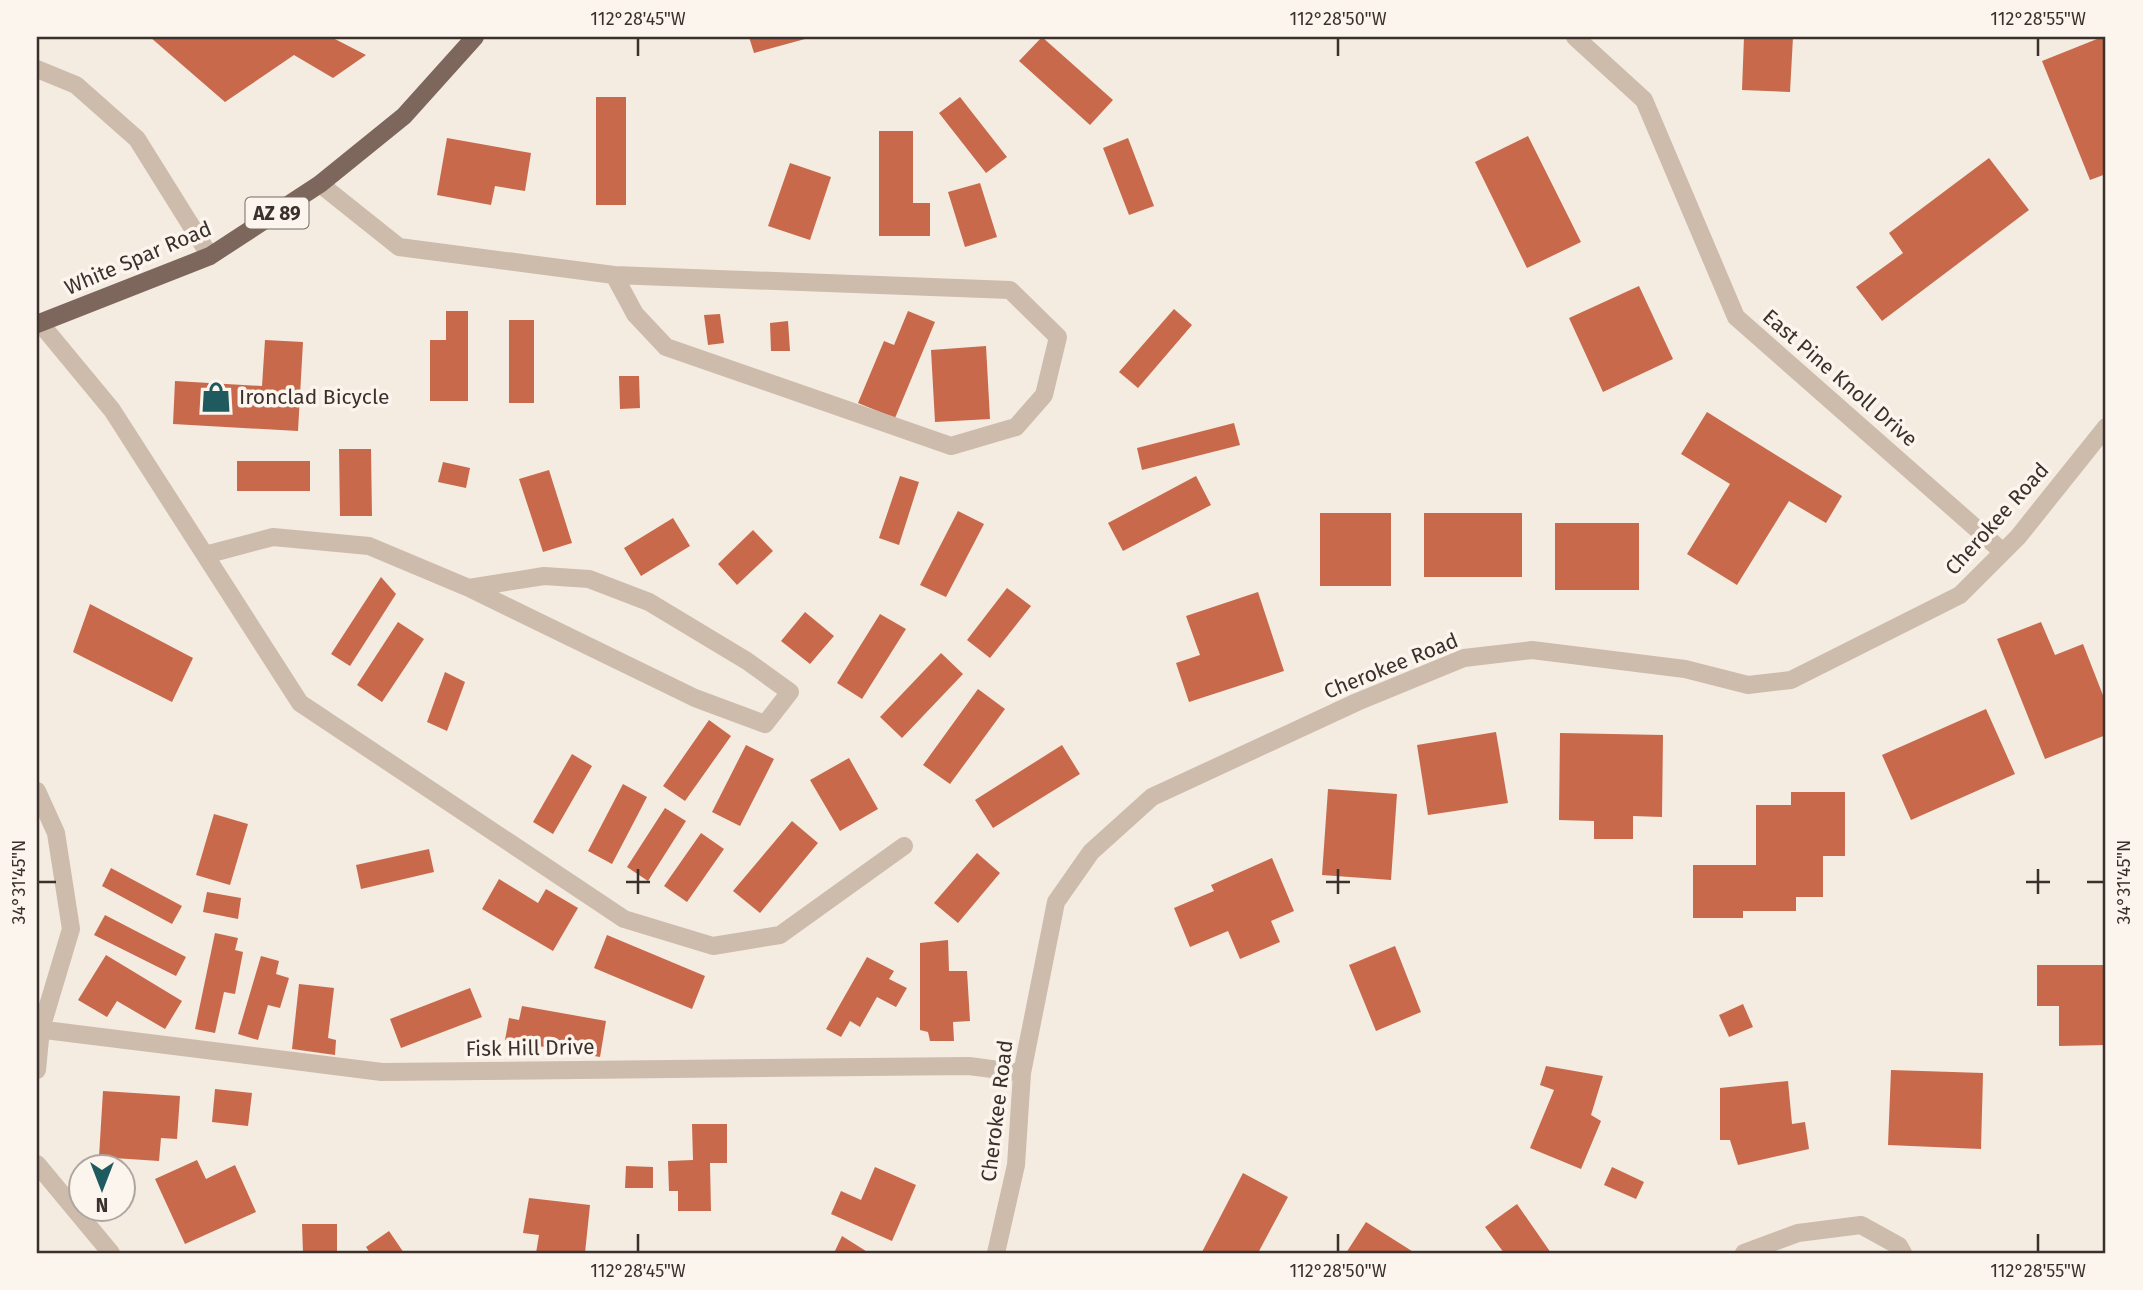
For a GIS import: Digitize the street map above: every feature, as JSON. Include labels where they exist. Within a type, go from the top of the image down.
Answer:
[{"type":"main road","name":"White Spar Road","points":[[38,324],[210,256],[320,184],[404,116],[475,37]]},
{"type":"street","name":"East Pine Knoll Drive","points":[[1575,37],[1644,100],[1736,317],[2003,552]]},
{"type":"street","points":[[37,69],[76,85],[137,139],[210,256]]},
{"type":"street","points":[[320,184],[400,247],[614,275],[1010,290],[1058,337],[1044,395],[1016,427],[951,446],[666,347],[635,314],[614,275]]},
{"type":"street","points":[[38,324],[112,410],[300,703],[624,919],[713,946],[780,936],[904,846]]},
{"type":"street","name":"Cherokee Road","points":[[996,1253],[1016,1165],[1022,1073],[1056,902],[1091,852],[1152,797],[1357,702],[1464,658],[1532,650],[1685,669],[1748,685],[1791,680],[1960,595],[2003,552],[2106,427]]},
{"type":"street","points":[[205,555],[273,537],[369,546],[469,588],[695,698],[765,724],[790,692],[747,661],[649,602],[589,579],[544,576],[469,588]]},
{"type":"street","points":[[37,791],[56,832],[71,929],[39,1029],[37,1070]]},
{"type":"street","name":"Fisk Hill Drive","points":[[39,1029],[382,1072],[969,1066],[1022,1073]]},
{"type":"street","points":[[37,1164],[111,1253]]},
{"type":"street","points":[[1744,1253],[1798,1233],[1861,1225],[1899,1246],[1903,1253]]},
{"type":"building","points":[[150,37],[331,37],[366,55],[333,78],[294,55],[225,102]]},
{"type":"building","points":[[749,37],[805,37],[805,39],[754,53]]},
{"type":"building","points":[[1042,37],[1113,100],[1090,125],[1019,61]]},
{"type":"building","points":[[1744,37],[1793,37],[1790,92],[1742,90]]},
{"type":"building","points":[[2102,37],[2106,42],[2106,174],[2090,180],[2042,61]]},
{"type":"building","points":[[596,97],[626,97],[626,205],[596,205]]},
{"type":"building","points":[[960,97],[1007,157],[986,173],[939,113]]},
{"type":"building","points":[[879,131],[913,131],[913,203],[930,203],[930,236],[879,236]]},
{"type":"building","points":[[1528,136],[1581,242],[1527,268],[1475,162]]},
{"type":"building","points":[[447,138],[531,153],[525,191],[495,186],[491,205],[437,195]]},
{"type":"building","points":[[1128,138],[1154,206],[1129,215],[1103,148]]},
{"type":"building","points":[[1989,158],[2029,210],[1882,321],[1856,287],[1903,253],[1889,233]]},
{"type":"building","points":[[790,163],[831,177],[810,240],[768,226]]},
{"type":"building","points":[[980,183],[997,237],[965,247],[948,192]]},
{"type":"building","points":[[1639,286],[1673,359],[1603,392],[1569,318]]},
{"type":"building","points":[[1174,309],[1192,325],[1138,388],[1119,372]]},
{"type":"building","points":[[446,311],[468,311],[468,401],[430,401],[430,340],[446,340]]},
{"type":"building","points":[[908,311],[935,322],[895,418],[858,403],[884,341],[894,345]]},
{"type":"building","points":[[720,314],[724,343],[708,345],[704,315]]},
{"type":"building","points":[[509,320],[534,320],[534,403],[509,403]]},
{"type":"building","points":[[788,321],[790,351],[771,351],[770,323]]},
{"type":"building","points":[[265,340],[303,342],[298,431],[173,424],[175,381],[262,386]]},
{"type":"building","points":[[986,346],[990,419],[935,422],[931,350]]},
{"type":"building","points":[[619,376],[639,376],[640,408],[620,409]]},
{"type":"building","points":[[1707,412],[1842,496],[1826,523],[1789,501],[1737,585],[1687,554],[1730,484],[1681,454]]},
{"type":"building","points":[[1234,423],[1240,445],[1142,470],[1137,448]]},
{"type":"building","points":[[339,449],[371,449],[372,516],[340,516]]},
{"type":"building","points":[[237,461],[310,461],[310,491],[237,491]]},
{"type":"building","points":[[443,462],[470,468],[466,488],[438,482]]},
{"type":"building","points":[[549,470],[572,543],[543,552],[519,479]]},
{"type":"building","points":[[900,476],[919,482],[899,545],[879,538]]},
{"type":"building","points":[[1196,476],[1211,505],[1123,551],[1108,523]]},
{"type":"building","points":[[958,511],[984,524],[946,597],[920,585]]},
{"type":"building","points":[[1320,513],[1391,513],[1391,586],[1320,586]]},
{"type":"building","points":[[1424,513],[1522,513],[1522,577],[1424,577]]},
{"type":"building","points":[[673,518],[690,546],[641,576],[624,548]]},
{"type":"building","points":[[1555,523],[1639,523],[1639,590],[1555,590]]},
{"type":"building","points":[[753,530],[773,551],[737,585],[718,564]]},
{"type":"building","points":[[381,577],[396,594],[350,666],[331,654]]},
{"type":"building","points":[[1007,588],[1031,606],[990,658],[967,640]]},
{"type":"building","points":[[1258,592],[1284,671],[1189,702],[1176,663],[1200,655],[1186,616]]},
{"type":"building","points":[[90,604],[193,658],[172,702],[73,652]]},
{"type":"building","points":[[805,612],[834,636],[810,664],[781,641]]},
{"type":"building","points":[[880,614],[906,629],[862,699],[837,683]]},
{"type":"building","points":[[398,622],[424,639],[382,702],[357,685]]},
{"type":"building","points":[[2041,622],[2055,655],[2083,644],[2106,703],[2106,735],[2045,759],[1997,639]]},
{"type":"building","points":[[941,653],[963,674],[902,738],[880,717]]},
{"type":"building","points":[[445,672],[465,682],[447,731],[427,722]]},
{"type":"building","points":[[978,689],[1005,709],[950,784],[923,765]]},
{"type":"building","points":[[1986,709],[2015,774],[1911,820],[1882,755]]},
{"type":"building","points":[[709,720],[731,736],[685,801],[663,786]]},
{"type":"building","points":[[1496,732],[1508,803],[1428,815],[1417,745]]},
{"type":"building","points":[[1560,733],[1663,735],[1662,817],[1633,816],[1633,839],[1594,839],[1594,821],[1559,820]]},
{"type":"building","points":[[746,745],[774,759],[740,826],[712,812]]},
{"type":"building","points":[[1062,745],[1080,774],[993,828],[975,800]]},
{"type":"building","points":[[572,754],[592,766],[553,834],[533,822]]},
{"type":"building","points":[[849,758],[878,809],[840,831],[810,780]]},
{"type":"building","points":[[623,784],[647,797],[612,864],[588,851]]},
{"type":"building","points":[[1328,789],[1397,794],[1391,880],[1322,875]]},
{"type":"building","points":[[1791,792],[1845,792],[1845,856],[1823,856],[1823,897],[1796,897],[1796,911],[1743,911],[1743,918],[1693,918],[1693,865],[1756,865],[1756,805],[1791,805]]},
{"type":"building","points":[[665,808],[686,821],[648,881],[627,867]]},
{"type":"building","points":[[214,814],[248,824],[230,885],[196,875]]},
{"type":"building","points":[[792,821],[818,843],[760,913],[733,891]]},
{"type":"building","points":[[701,833],[724,849],[687,902],[664,886]]},
{"type":"building","points":[[429,849],[434,872],[361,889],[356,865]]},
{"type":"building","points":[[977,853],[1000,873],[958,923],[934,903]]},
{"type":"building","points":[[1272,858],[1294,911],[1271,921],[1280,942],[1240,959],[1228,931],[1190,947],[1174,908],[1214,891],[1211,885]]},
{"type":"building","points":[[111,868],[182,906],[172,924],[102,886]]},
{"type":"building","points":[[499,879],[538,903],[546,889],[578,908],[553,951],[482,909]]},
{"type":"building","points":[[207,892],[241,898],[238,919],[203,912]]},
{"type":"building","points":[[105,915],[186,957],[176,976],[94,935]]},
{"type":"building","points":[[215,933],[238,938],[235,950],[243,952],[235,994],[224,992],[215,1033],[195,1029]]},
{"type":"building","points":[[607,935],[705,976],[692,1009],[594,968]]},
{"type":"building","points":[[948,940],[949,971],[967,971],[970,1021],[953,1022],[954,1041],[930,1041],[928,1032],[920,1030],[920,943]]},
{"type":"building","points":[[1395,946],[1421,1012],[1376,1031],[1349,965]]},
{"type":"building","points":[[106,955],[182,1001],[165,1029],[117,1001],[107,1017],[78,1000]]},
{"type":"building","points":[[261,956],[279,961],[276,974],[289,978],[280,1008],[268,1005],[258,1040],[238,1034]]},
{"type":"building","points":[[867,957],[894,971],[889,979],[907,988],[896,1007],[877,997],[860,1027],[850,1021],[841,1037],[826,1029]]},
{"type":"building","points":[[2037,965],[2106,965],[2106,1045],[2059,1046],[2059,1006],[2037,1006]]},
{"type":"building","points":[[299,984],[334,988],[328,1038],[336,1040],[335,1055],[292,1049]]},
{"type":"building","points":[[470,988],[482,1017],[401,1048],[390,1019]]},
{"type":"building","points":[[1743,1004],[1753,1027],[1729,1037],[1719,1015]]},
{"type":"building","points":[[522,1006],[606,1021],[600,1057],[505,1040],[509,1018],[519,1020]]},
{"type":"building","points":[[1546,1066],[1603,1076],[1591,1115],[1601,1121],[1581,1169],[1530,1148],[1554,1090],[1540,1085]]},
{"type":"building","points":[[1891,1070],[1983,1073],[1981,1149],[1888,1145]]},
{"type":"building","points":[[1788,1081],[1792,1124],[1805,1122],[1809,1149],[1738,1165],[1730,1140],[1720,1140],[1720,1088]]},
{"type":"building","points":[[215,1089],[252,1093],[248,1126],[212,1122]]},
{"type":"building","points":[[103,1091],[180,1096],[177,1139],[161,1138],[159,1161],[136,1159],[136,1154],[99,1154]]},
{"type":"building","points":[[692,1124],[727,1124],[727,1163],[710,1163],[711,1211],[678,1211],[678,1191],[669,1191],[668,1161],[693,1160]]},
{"type":"building","points":[[197,1160],[206,1179],[235,1165],[256,1212],[185,1244],[155,1179]]},
{"type":"building","points":[[626,1166],[653,1167],[653,1188],[625,1188]]},
{"type":"building","points":[[875,1167],[916,1185],[892,1241],[831,1214],[841,1191],[861,1200]]},
{"type":"building","points":[[1612,1167],[1644,1182],[1636,1199],[1604,1185]]},
{"type":"building","points":[[1243,1173],[1288,1197],[1258,1253],[1202,1252]]},
{"type":"building","points":[[529,1198],[590,1205],[585,1253],[536,1253],[539,1235],[523,1233]]},
{"type":"building","points":[[1517,1204],[1551,1253],[1504,1253],[1485,1227]]},
{"type":"building","points":[[1366,1222],[1415,1253],[1346,1253]]},
{"type":"building","points":[[302,1224],[337,1224],[337,1253],[303,1253]]},
{"type":"building","points":[[389,1231],[404,1253],[370,1253],[366,1247]]},
{"type":"building","points":[[842,1236],[850,1241],[869,1253],[834,1253]]},
{"type":"place","name":"Ironclad Bicycle","points":[[216,397]]}]
